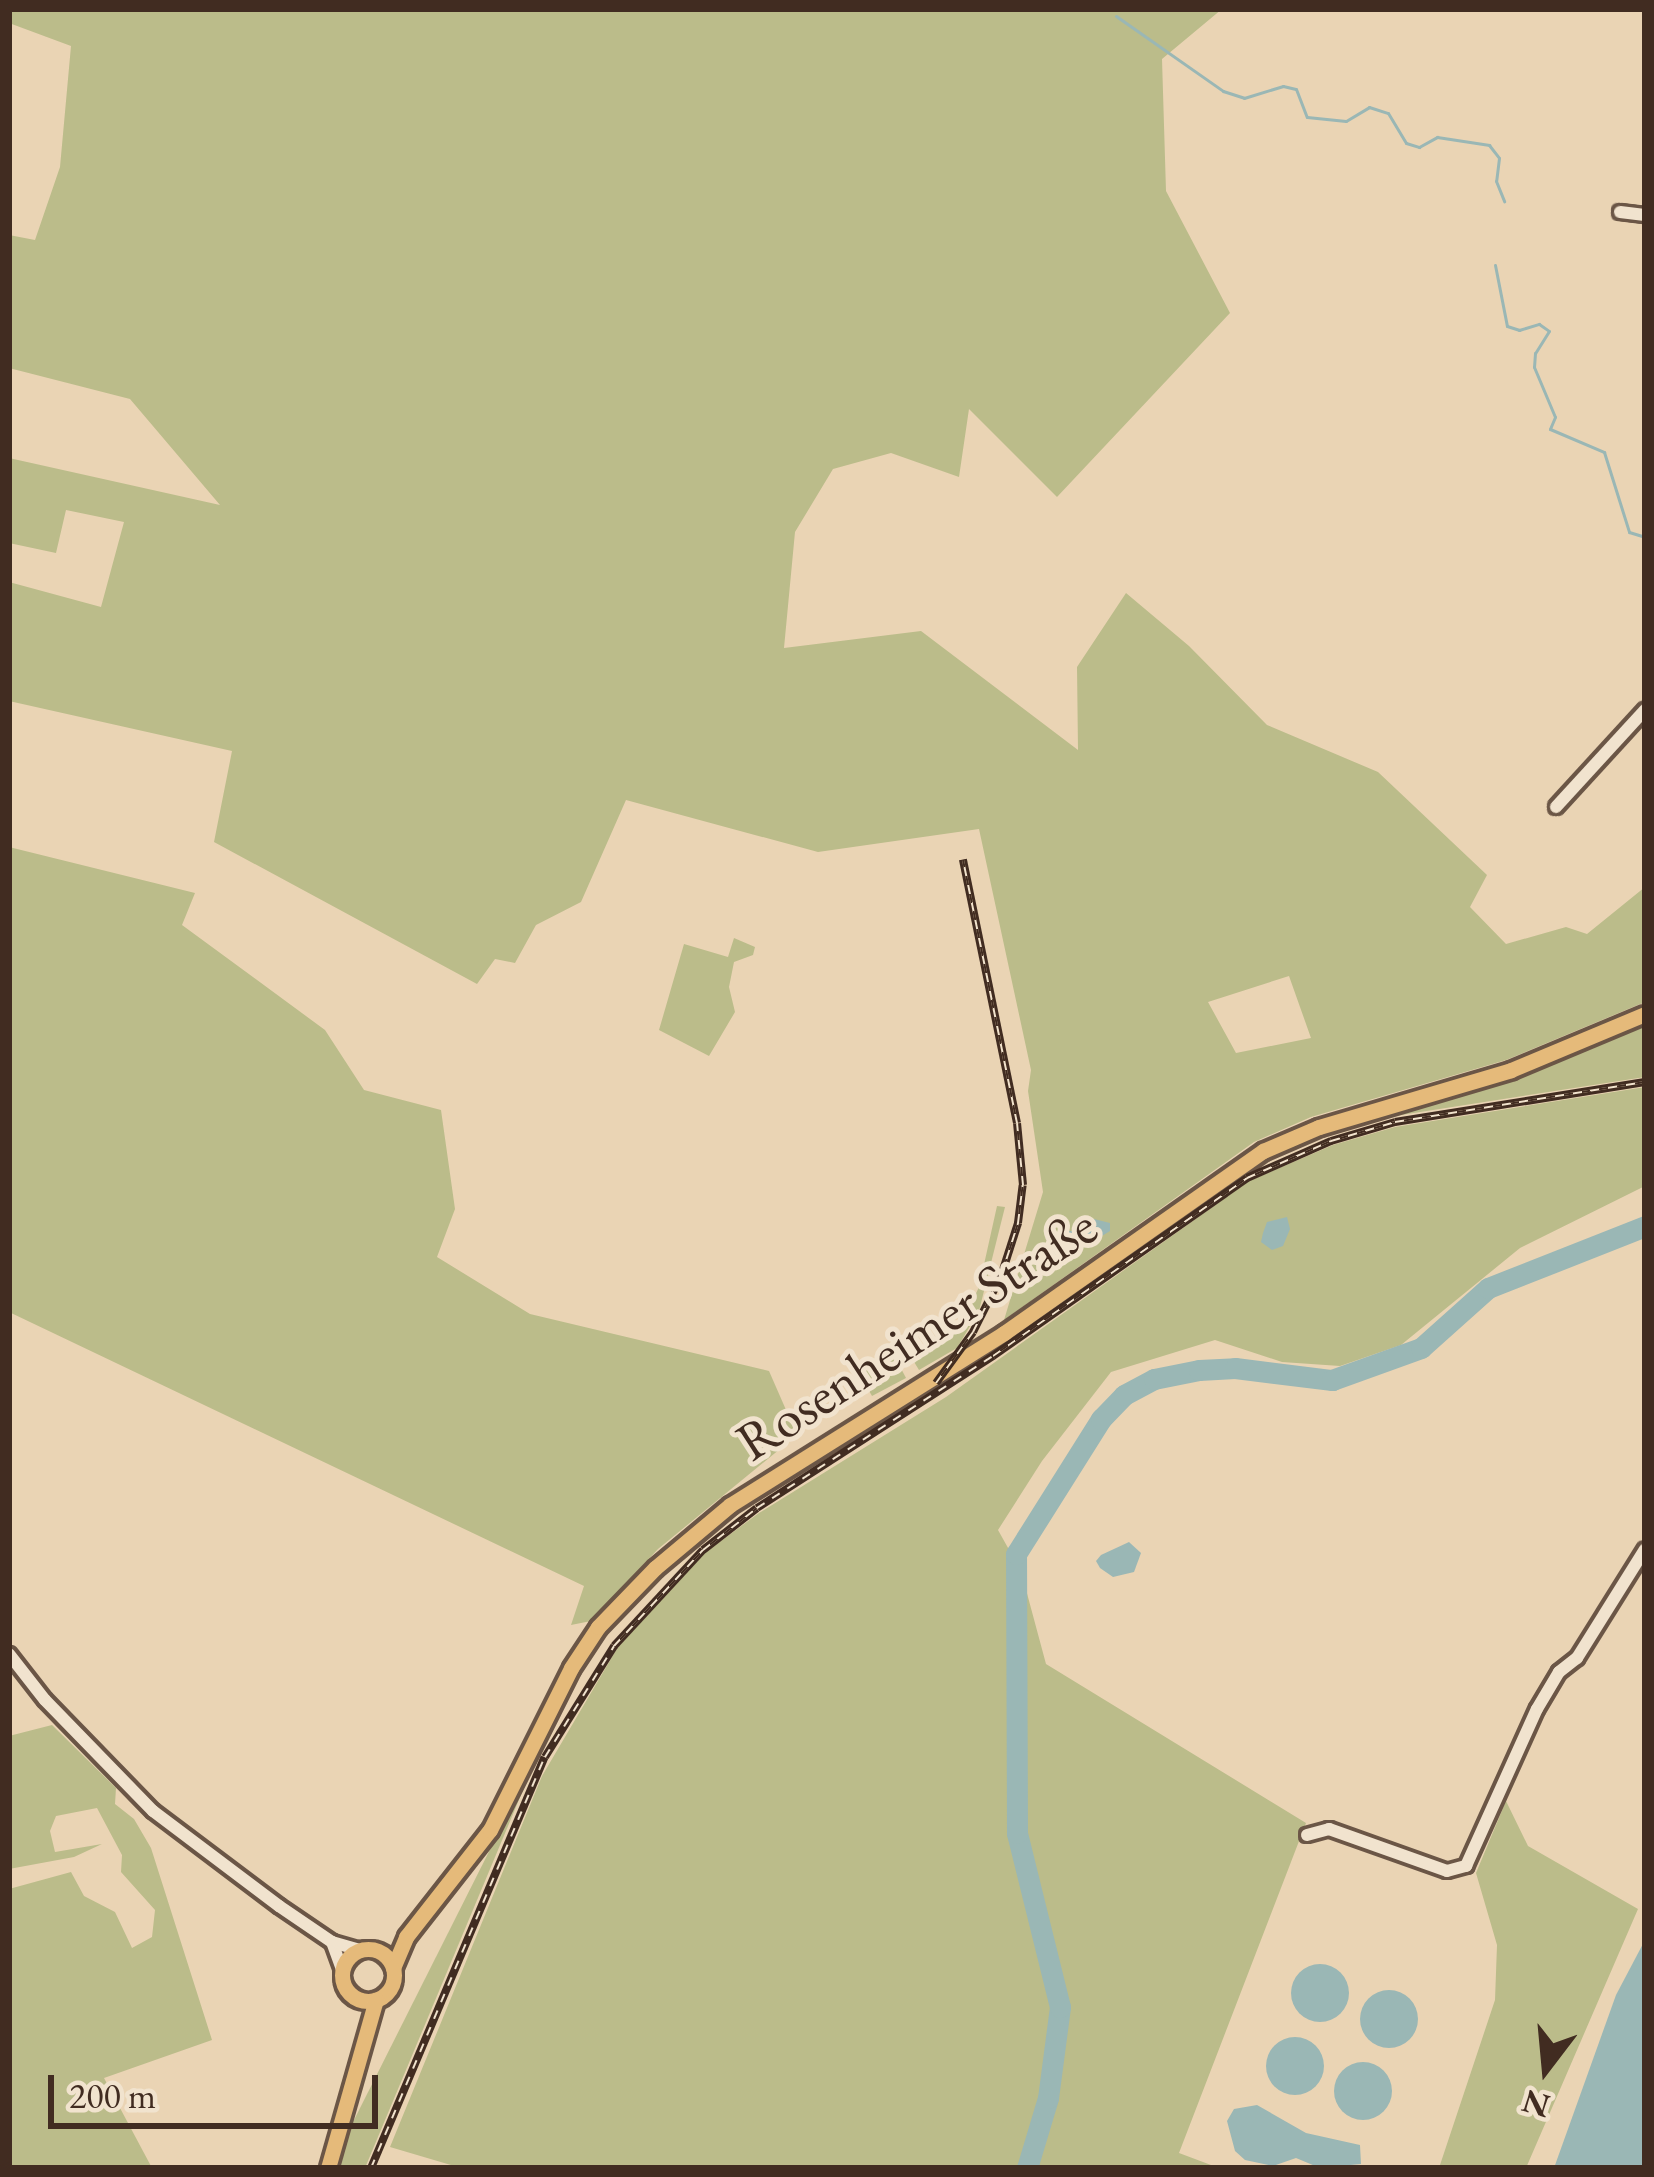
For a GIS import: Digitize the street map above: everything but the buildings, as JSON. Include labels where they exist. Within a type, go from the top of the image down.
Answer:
[{"type":"main road","name":"Rosenheimer Straße","points":[[393,1968],[406,1937],[490,1830],[572,1668],[598,1627],[655,1568],[730,1505],[1004,1334],[1263,1151],[1319,1127],[1511,1070],[1645,1014]]},
{"type":"main road","name":"Rosenheimer Straße","points":[[369,1951],[406,1937]]},
{"type":"main road","points":[[328,2168],[363,2029],[376,2000],[391,1988],[393,1968],[369,1951],[342,1970],[346,1989],[356,1998],[363,2029]]},
{"type":"main road","points":[[356,1998],[376,2000]]},
{"type":"street","points":[[1620,212],[1645,215]]},
{"type":"street","points":[[1556,807],[1645,710]]},
{"type":"street","points":[[1307,1834],[1329,1829],[1447,1871],[1466,1866],[1538,1709],[1559,1672],[1577,1658],[1645,1549]]},
{"type":"street","points":[[9,1654],[45,1700],[153,1811],[332,1942],[369,1951]]},
{"type":"street","points":[[332,1942],[342,1970]]},
{"type":"green space","points":[[9,9],[1222,9],[1162,59],[1166,191],[1230,313],[1057,497],[969,409],[959,477],[891,453],[833,469],[795,532],[784,648],[921,631],[1078,750],[1077,667],[1126,593],[1189,646],[1267,725],[1378,772],[1487,875],[1470,907],[1506,944],[1566,927],[1587,934],[1645,887],[1645,1002],[1506,1060],[1311,1117],[1254,1142],[1004,1320],[1043,1192],[1028,1091],[1031,1070],[979,829],[818,852],[626,800],[581,902],[536,925],[515,963],[495,959],[477,984],[214,842],[232,751],[9,701],[9,582],[101,607],[124,522],[66,510],[56,553],[9,543],[9,458],[220,505],[130,399],[9,368],[9,235],[35,240],[60,167],[71,46],[9,23]],"holes":[[[1289,976],[1311,1038],[1236,1053],[1208,1002]]]},
{"type":"green space","points":[[9,847],[195,893],[182,925],[325,1030],[364,1090],[441,1110],[455,1209],[437,1257],[530,1314],[769,1371],[797,1435],[658,1549],[591,1621],[571,1625],[584,1586],[9,1312]]},
{"type":"green space","points":[[734,938],[755,947],[753,955],[734,962],[729,987],[735,1012],[709,1056],[659,1030],[684,944],[728,957]]},
{"type":"green space","points":[[1645,1020],[1645,1077],[1382,1118],[1536,1069]]},
{"type":"green space","points":[[1645,1087],[1645,1186],[1520,1248],[1401,1345],[1340,1366],[1282,1362],[1215,1340],[1111,1372],[1042,1461],[998,1530],[1021,1571],[1046,1664],[1306,1823],[1179,2153],[1219,2168],[461,2168],[390,2147],[542,1776],[618,1647],[706,1552],[759,1513],[946,1397],[1249,1181],[1333,1145],[1395,1127]]},
{"type":"green space","points":[[997,1206],[1005,1207],[979,1311],[957,1348],[919,1370],[908,1352],[946,1336],[965,1317],[979,1287]]},
{"type":"green space","points":[[887,1357],[897,1361],[906,1378],[872,1396],[863,1380],[868,1363]]},
{"type":"green space","points":[[52,1725],[116,1788],[115,1804],[134,1819],[151,1848],[212,2040],[104,2078],[152,2168],[9,2168],[9,1889],[71,1872],[84,1896],[115,1912],[132,1948],[152,1937],[155,1910],[121,1872],[122,1855],[97,1808],[56,1816],[50,1831],[55,1852],[102,1844],[74,1857],[9,1869],[9,1736]]},
{"type":"green space","points":[[539,1752],[365,2168],[336,2168],[349,2130]]},
{"type":"green space","points":[[1506,1801],[1528,1846],[1638,1909],[1526,2168],[1439,2168],[1495,2000],[1497,1945],[1476,1873]]},
{"type":"water","points":[[1287,1217],[1290,1229],[1283,1246],[1272,1250],[1261,1242],[1267,1222]]},
{"type":"water","points":[[1090,1218],[1110,1223],[1110,1231],[1058,1263],[1045,1259],[1044,1246],[1066,1231],[1079,1231]]},
{"type":"water","points":[[1129,1542],[1141,1553],[1134,1572],[1113,1577],[1100,1568],[1096,1561],[1101,1555]]},
{"type":"water","points":[[1645,1940],[1645,2168],[1554,2168],[1616,1995]]},
{"type":"water","points":[[1320,1964],[1340,1973],[1349,1993],[1340,2013],[1320,2022],[1300,2013],[1291,1993],[1300,1973]]},
{"type":"water","points":[[1389,1990],[1409,1999],[1418,2019],[1409,2039],[1389,2048],[1369,2039],[1360,2019],[1369,1999]]},
{"type":"water","points":[[1295,2037],[1315,2046],[1324,2066],[1315,2086],[1295,2095],[1275,2086],[1266,2066],[1275,2046]]},
{"type":"water","points":[[1363,2062],[1383,2071],[1392,2091],[1383,2111],[1363,2120],[1343,2111],[1334,2091],[1343,2071]]},
{"type":"water","points":[[1257,2105],[1306,2133],[1360,2145],[1361,2164],[1320,2168],[1296,2158],[1273,2166],[1245,2160],[1235,2151],[1227,2121],[1234,2109]]},
{"type":"waterway","points":[[1116,16],[1223,91],[1244,98],[1283,86],[1296,89],[1307,117],[1346,121],[1369,107],[1388,113],[1406,143],[1419,147],[1437,137],[1489,145],[1499,158],[1496,181],[1504,201]]},
{"type":"waterway","points":[[1495,265],[1507,326],[1519,330],[1539,324],[1549,331],[1535,353],[1534,367],[1555,417],[1550,429],[1604,452],[1629,532],[1645,537]]},
{"type":"waterway","points":[[1027,2168],[1048,2098],[1060,2007],[1017,1833],[1016,1554],[1101,1419],[1124,1395],[1154,1379],[1199,1370],[1235,1368],[1332,1380],[1421,1348],[1488,1288],[1645,1226]]},
{"type":"railway","points":[[936,1383],[973,1332],[1001,1276],[1018,1223],[1023,1185],[1017,1123],[963,859]]},
{"type":"railway","points":[[371,2168],[545,1757],[614,1646],[703,1550],[757,1508],[993,1356],[1247,1178],[1331,1141],[1395,1122],[1645,1082]]}]
